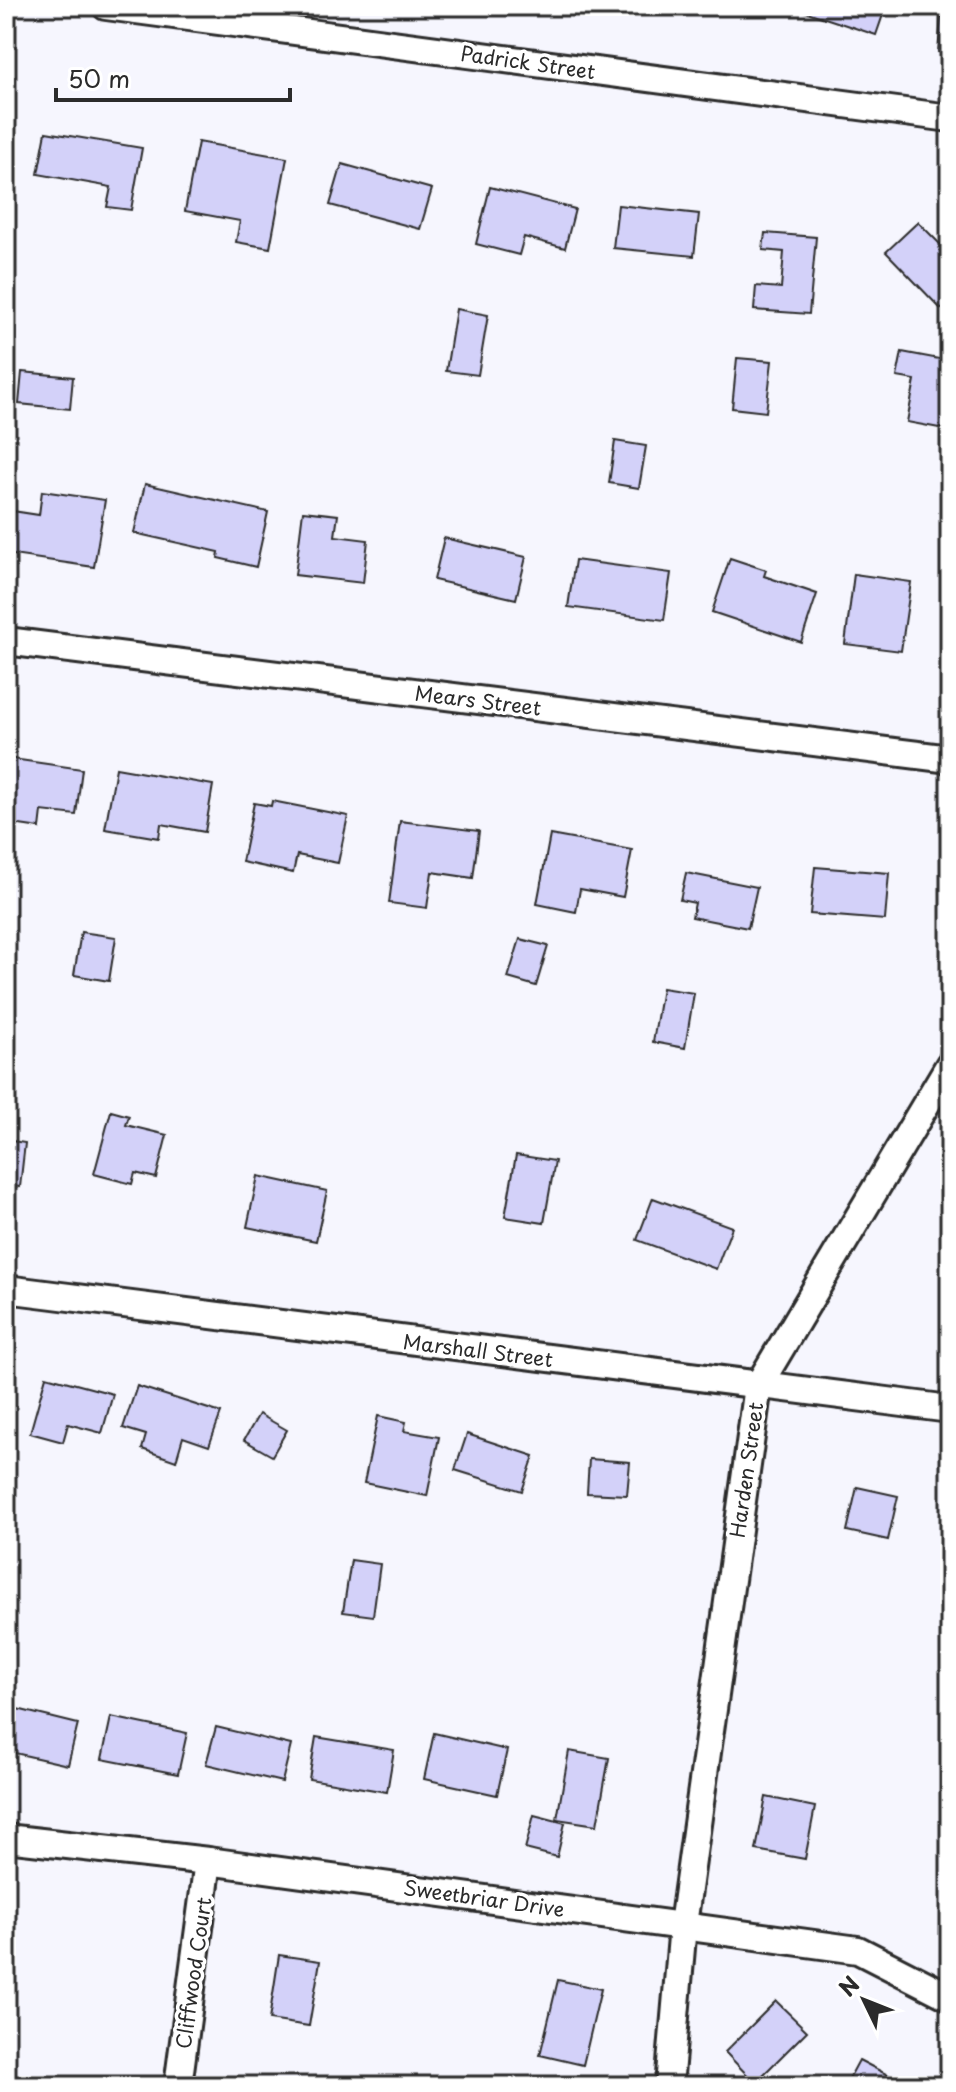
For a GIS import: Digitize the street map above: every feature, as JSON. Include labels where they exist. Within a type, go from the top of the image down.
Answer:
[{"type":"street","name":"Padrick Street","points":[[106,6],[950,118]]},
{"type":"street","name":"Mears Street","points":[[6,641],[950,759]]},
{"type":"street","name":"Harden Street","points":[[669,2086],[683,1925],[758,1386],[950,1064]]},
{"type":"street","name":"Marshall Street","points":[[6,1289],[950,1409]]},
{"type":"street","name":"Sweetbriar Drive","points":[[6,1838],[208,1861],[858,1950],[950,1997]]},
{"type":"street","name":"Cliffwood Court","points":[[178,2086],[208,1861]]},
{"type":"building","points":[[802,6],[886,6],[876,35],[801,10]]},
{"type":"building","points":[[942,6],[950,7],[950,53],[938,52]]},
{"type":"building","points":[[46,132],[142,148],[131,210],[107,207],[111,187],[38,174]]},
{"type":"building","points":[[198,142],[287,158],[270,248],[236,242],[240,221],[185,211]]},
{"type":"building","points":[[342,164],[432,189],[420,229],[330,205]]},
{"type":"building","points":[[490,187],[575,209],[565,248],[524,237],[519,255],[476,244]]},
{"type":"building","points":[[618,205],[699,214],[694,256],[613,248]]},
{"type":"building","points":[[918,222],[950,254],[950,300],[941,309],[886,252]]},
{"type":"building","points":[[765,233],[816,237],[809,314],[754,310],[756,286],[781,288],[784,252],[763,250]]},
{"type":"building","points":[[456,309],[488,315],[478,375],[446,371]]},
{"type":"building","points":[[902,352],[950,361],[950,430],[907,422],[915,380],[897,377]]},
{"type":"building","points":[[737,358],[772,361],[766,412],[732,408]]},
{"type":"building","points":[[22,372],[73,377],[70,409],[19,404]]},
{"type":"building","points":[[615,441],[646,446],[639,488],[609,483]]},
{"type":"building","points":[[145,484],[268,512],[256,567],[218,558],[219,552],[134,533]]},
{"type":"building","points":[[42,491],[105,500],[94,567],[6,554],[6,510],[39,515]]},
{"type":"building","points":[[303,511],[338,515],[335,536],[368,540],[363,583],[295,575]]},
{"type":"building","points":[[444,538],[526,557],[516,599],[434,580]]},
{"type":"building","points":[[730,558],[766,570],[764,576],[817,594],[801,642],[712,612]]},
{"type":"building","points":[[575,560],[671,573],[664,620],[568,607]]},
{"type":"building","points":[[854,574],[911,582],[901,651],[845,644]]},
{"type":"building","points":[[6,758],[82,769],[76,815],[42,811],[40,828],[6,823]]},
{"type":"building","points":[[116,768],[213,785],[205,832],[161,824],[159,838],[105,829]]},
{"type":"building","points":[[272,801],[348,816],[338,863],[297,855],[293,873],[242,862],[254,803],[271,806]]},
{"type":"building","points":[[400,821],[479,831],[473,878],[432,872],[427,908],[389,903]]},
{"type":"building","points":[[550,835],[632,850],[623,897],[580,889],[576,912],[537,904]]},
{"type":"building","points":[[815,867],[889,873],[885,920],[810,914]]},
{"type":"building","points":[[686,873],[757,887],[748,928],[692,917],[695,903],[680,900]]},
{"type":"building","points":[[81,932],[116,937],[109,981],[74,975]]},
{"type":"building","points":[[520,939],[548,946],[536,986],[508,978]]},
{"type":"building","points":[[662,988],[694,993],[685,1048],[653,1042]]},
{"type":"building","points":[[111,1111],[129,1116],[126,1125],[167,1135],[156,1178],[135,1173],[132,1184],[94,1174]]},
{"type":"building","points":[[6,1140],[25,1143],[20,1187],[6,1185]]},
{"type":"building","points":[[516,1155],[555,1161],[544,1223],[505,1217]]},
{"type":"building","points":[[258,1176],[327,1191],[316,1241],[247,1227]]},
{"type":"building","points":[[653,1198],[732,1227],[716,1269],[637,1240]]},
{"type":"building","points":[[46,1376],[113,1394],[102,1433],[68,1424],[63,1442],[30,1433]]},
{"type":"building","points":[[137,1386],[221,1413],[209,1446],[183,1437],[176,1461],[142,1449],[146,1435],[123,1428]]},
{"type":"building","points":[[259,1414],[287,1430],[272,1456],[244,1440]]},
{"type":"building","points":[[378,1416],[406,1422],[404,1431],[439,1437],[427,1496],[364,1483]]},
{"type":"building","points":[[467,1434],[534,1456],[522,1491],[455,1470]]},
{"type":"building","points":[[589,1459],[630,1462],[627,1495],[587,1493]]},
{"type":"building","points":[[857,1487],[898,1496],[888,1540],[847,1531]]},
{"type":"building","points":[[351,1560],[380,1564],[373,1616],[343,1612]]},
{"type":"building","points":[[13,1708],[78,1724],[68,1765],[6,1751]]},
{"type":"building","points":[[111,1717],[187,1733],[178,1774],[102,1759]]},
{"type":"building","points":[[216,1727],[291,1745],[282,1782],[206,1764]]},
{"type":"building","points":[[434,1733],[507,1750],[497,1795],[424,1779]]},
{"type":"building","points":[[316,1737],[394,1750],[387,1792],[309,1779]]},
{"type":"building","points":[[569,1751],[609,1758],[597,1825],[557,1819]]},
{"type":"building","points":[[766,1797],[815,1807],[805,1859],[756,1850]]},
{"type":"building","points":[[534,1815],[565,1823],[557,1857],[525,1849]]},
{"type":"building","points":[[279,1955],[320,1961],[309,2026],[269,2020]]},
{"type":"building","points":[[558,1980],[601,1989],[583,2065],[540,2055]]},
{"type":"building","points":[[776,2001],[807,2031],[755,2083],[725,2052]]},
{"type":"building","points":[[859,2060],[909,2086],[845,2086]]}]
